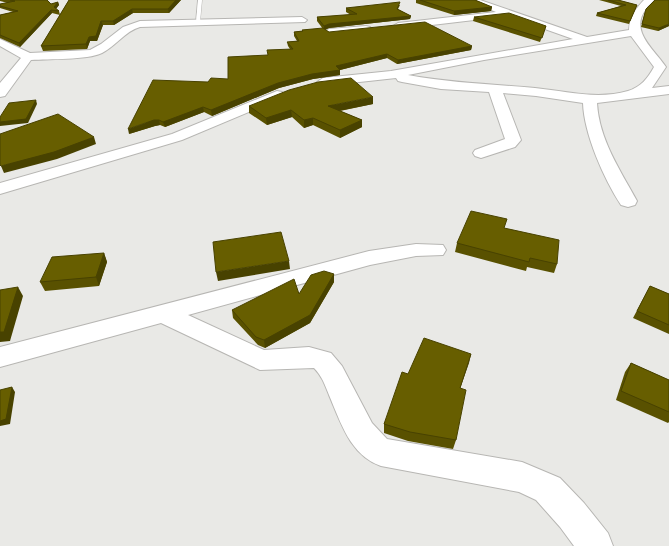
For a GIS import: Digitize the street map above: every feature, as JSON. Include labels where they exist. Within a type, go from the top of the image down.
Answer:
[{"type":"street","points":[[472,0],[586,40]]},
{"type":"street","points":[[638,94],[648,87],[660,67],[635,32],[636,19],[642,3]]},
{"type":"street","points":[[391,26],[508,13]]},
{"type":"street","points":[[0,42],[28,57],[92,53],[102,50],[131,25],[302,20]]},
{"type":"street","points":[[329,32],[375,28]]},
{"type":"street","points":[[310,85],[331,80],[391,76],[635,32]]},
{"type":"street","points":[[0,93],[6,83],[28,57]]},
{"type":"street","points":[[391,76],[441,85],[536,92],[590,100],[669,90]]},
{"type":"street","points":[[0,189],[177,137],[291,90]]},
{"type":"street","points":[[481,153],[509,144],[513,140],[495,90]]},
{"type":"street","points":[[590,100],[590,108],[600,147],[628,201]]},
{"type":"street","points":[[0,358],[369,258],[402,252],[436,250]]},
{"type":"street","points":[[162,313],[260,360],[269,362],[312,358],[323,360],[332,372],[355,421],[366,440],[381,452],[522,477],[548,489],[572,515],[595,546]]},
{"type":"lane","points":[[198,22],[200,0]]},
{"type":"building","points":[[10,0],[47,0],[51,4],[58,2],[54,7],[59,11],[51,10],[19,43],[0,35],[0,15],[18,11],[0,6],[0,4],[15,1]]},
{"type":"building","points":[[69,0],[176,0],[168,9],[132,9],[113,21],[101,21],[96,36],[89,37],[86,44],[41,46]]},
{"type":"building","points":[[420,0],[475,0],[492,7],[454,11]]},
{"type":"building","points":[[608,0],[618,0],[637,5],[630,21],[597,13],[626,5]]},
{"type":"building","points":[[655,0],[669,0],[669,24],[659,28],[642,24],[646,9]]},
{"type":"building","points":[[400,2],[397,9],[411,16],[329,24],[324,26],[317,17],[357,14],[346,8]]},
{"type":"building","points":[[509,13],[546,26],[542,38],[474,17]]},
{"type":"building","points":[[425,22],[472,46],[398,60],[387,54],[336,66],[340,70],[312,74],[278,83],[211,110],[203,107],[163,122],[154,120],[128,129],[153,80],[208,82],[211,78],[228,79],[228,57],[268,55],[267,50],[293,49],[287,42],[299,41],[294,32],[303,31],[302,30],[323,28],[329,32]]},
{"type":"building","points":[[351,78],[373,97],[328,106],[362,120],[340,130],[313,118],[304,120],[291,110],[266,118],[249,106],[289,90],[318,82]]},
{"type":"building","points":[[36,100],[26,119],[0,122],[0,117],[9,103]]},
{"type":"building","points":[[58,114],[94,137],[54,152],[1,166],[0,165],[0,134]]},
{"type":"building","points":[[471,211],[507,219],[504,228],[559,240],[557,264],[530,258],[529,262],[457,243]]},
{"type":"building","points":[[281,232],[289,261],[216,272],[213,242]]},
{"type":"building","points":[[104,253],[96,277],[40,282],[52,257]]},
{"type":"building","points":[[324,271],[334,274],[310,315],[264,340],[256,337],[232,310],[294,279],[299,294],[311,275]]},
{"type":"building","points":[[650,286],[669,294],[669,325],[637,311]]},
{"type":"building","points":[[18,287],[4,332],[0,332],[0,290]]},
{"type":"building","points":[[424,338],[471,354],[460,388],[466,390],[456,440],[410,432],[384,424],[402,372],[408,374]]},
{"type":"building","points":[[631,363],[669,380],[669,412],[621,391]]},
{"type":"building","points":[[12,387],[6,419],[0,421],[0,390]]}]
